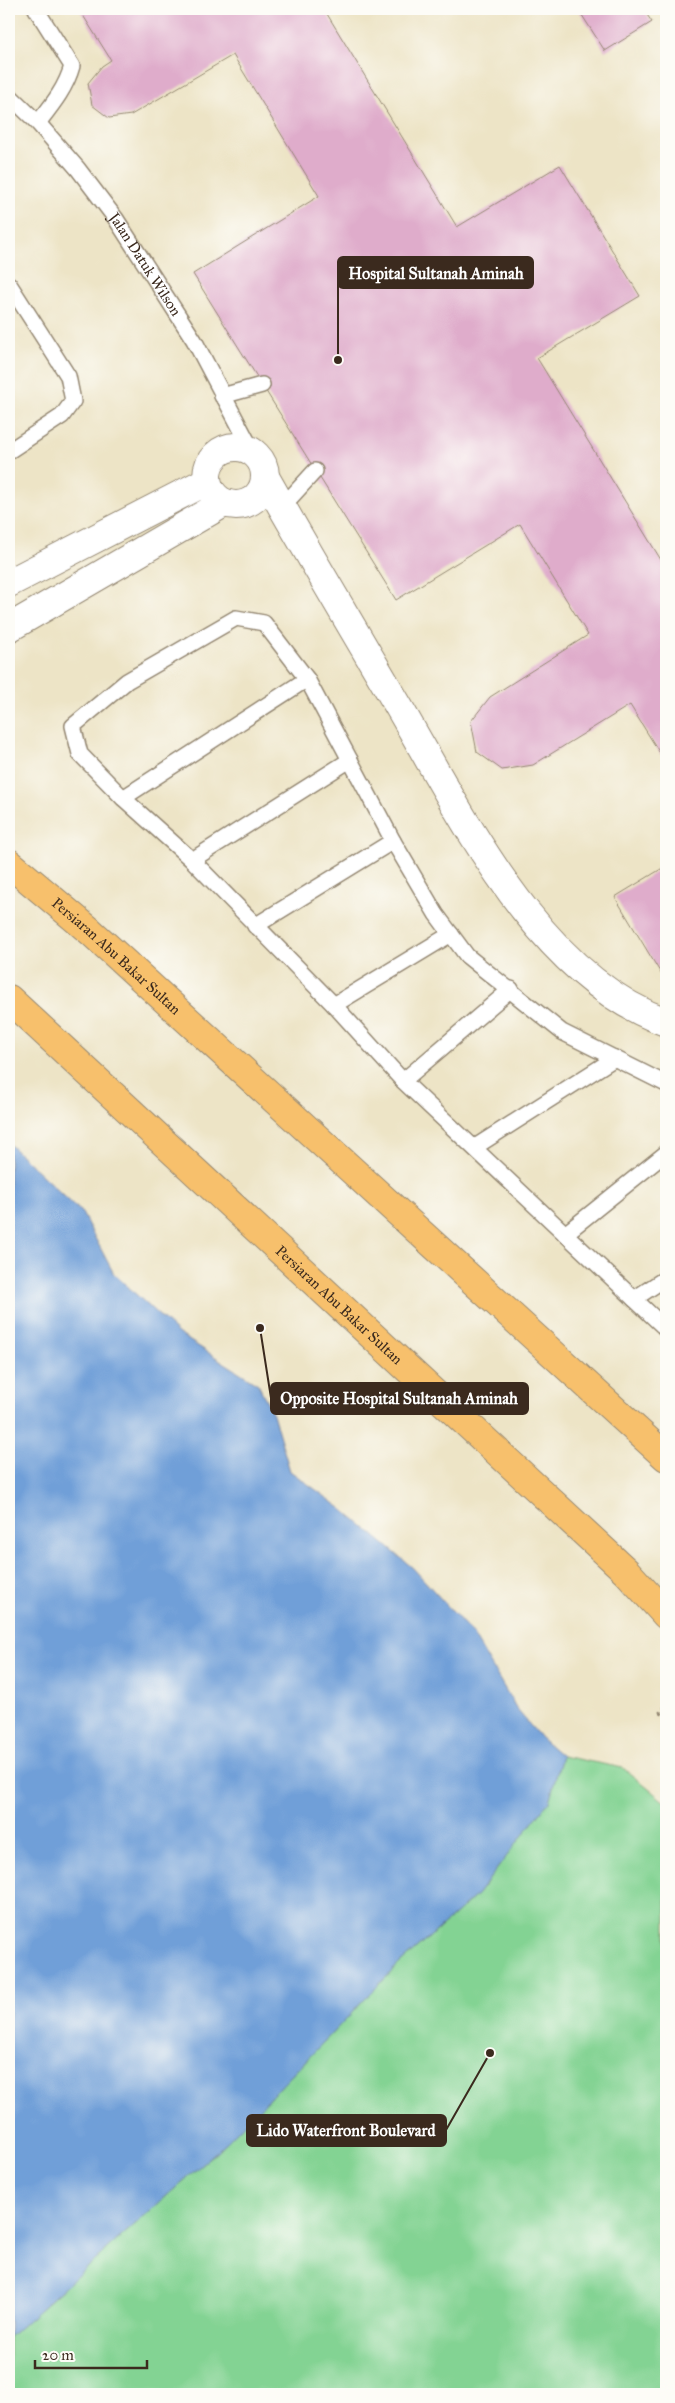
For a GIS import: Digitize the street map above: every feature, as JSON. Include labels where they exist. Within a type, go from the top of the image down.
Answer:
[{"type":"main road","name":"Persiaran Abu Bakar Sultan","points":[[9,863],[90,931],[666,1457]]},
{"type":"main road","name":"Persiaran Abu Bakar Sultan","points":[[9,999],[627,1572],[666,1615]]},
{"type":"street","points":[[265,477],[258,495],[252,501],[243,505],[224,503],[209,490],[207,481],[210,462],[216,454],[234,447],[244,448],[253,452],[264,468],[265,477],[282,507],[488,858],[532,919],[586,975],[619,999],[653,1018],[666,1022]]},
{"type":"street","points":[[9,583],[207,481]]},
{"type":"street","points":[[9,628],[224,503]]},
{"type":"lane","points":[[36,9],[72,66],[69,78],[59,96],[38,123]]},
{"type":"lane","name":"Jalan Datuk Wilson","points":[[9,95],[38,123],[78,169],[116,219],[194,340],[253,452]]},
{"type":"lane","points":[[9,284],[68,376],[73,400],[62,416],[9,451]]},
{"type":"lane","points":[[222,396],[262,385]]},
{"type":"lane","points":[[282,507],[315,471]]},
{"type":"lane","points":[[666,1084],[562,1032],[511,989],[467,956],[436,914],[393,841],[307,679],[264,623],[236,618],[126,681],[73,726],[80,754],[123,798],[192,860],[334,1005],[403,1081],[666,1329]]},
{"type":"lane","points":[[123,798],[307,679]]},
{"type":"lane","points":[[192,860],[350,760]]},
{"type":"lane","points":[[255,926],[393,841]]},
{"type":"lane","points":[[334,1005],[451,934]]},
{"type":"lane","points":[[403,1081],[511,989]]},
{"type":"lane","points":[[475,1147],[615,1058]]},
{"type":"lane","points":[[565,1234],[666,1153]]},
{"type":"lane","points":[[634,1299],[666,1278]]},
{"type":"path","points":[[666,1706],[660,1712],[666,1718]]},
{"type":"green space","points":[[562,1756],[623,1768],[666,1803],[666,2394],[9,2394],[9,2337],[228,2141],[398,1965],[477,1895],[549,1801]]},
{"type":"water","points":[[9,1144],[82,1213],[114,1274],[179,1334],[258,1384],[273,1414],[290,1471],[341,1508],[413,1568],[472,1633],[518,1711],[541,1738],[562,1756],[549,1801],[477,1895],[398,1965],[228,2141],[9,2337]]},
{"type":"building","points":[[79,9],[324,9],[457,227],[560,165],[640,296],[537,358],[666,568],[666,763],[630,705],[533,765],[502,770],[477,752],[471,721],[490,697],[588,635],[520,524],[396,600],[193,274],[319,196],[233,55],[131,115],[109,118],[92,105],[88,83],[102,66],[111,60]]},
{"type":"building","points":[[578,9],[643,9],[652,22],[605,51]]},
{"type":"building","points":[[666,866],[666,982],[615,897]]},
{"type":"place","name":"Hospital Sultanah Aminah","points":[[338,360]]},
{"type":"place","name":"Opposite Hospital Sultanah Aminah","points":[[260,1328]]},
{"type":"place","name":"Lido Waterfront Boulevard","points":[[490,2053]]}]
